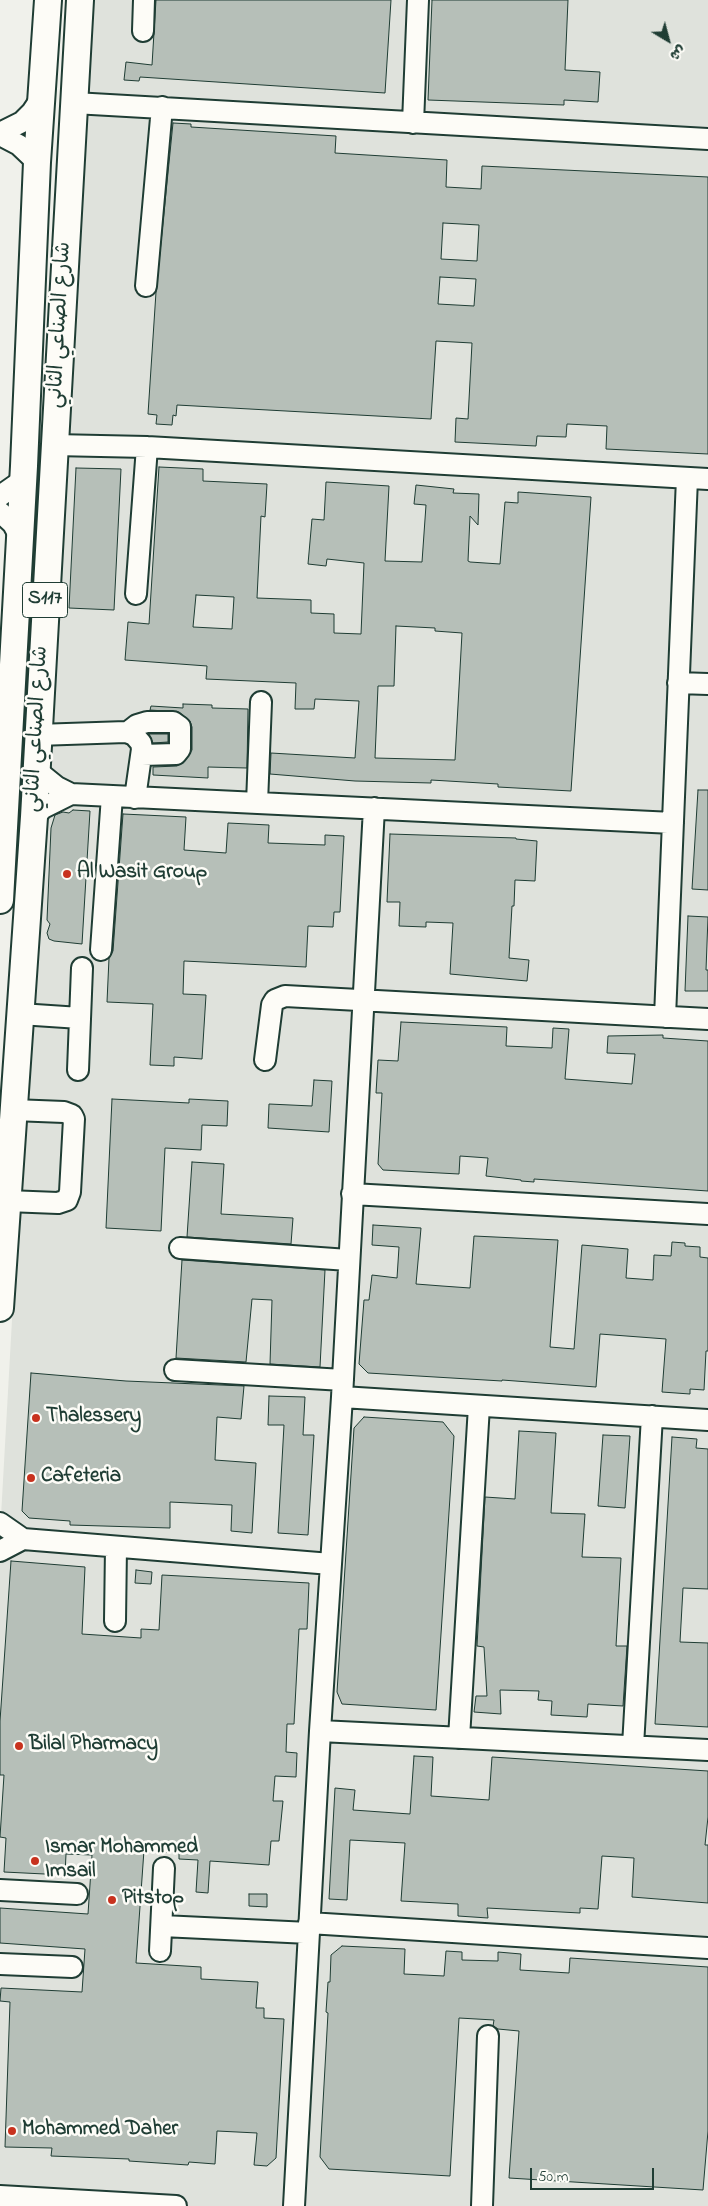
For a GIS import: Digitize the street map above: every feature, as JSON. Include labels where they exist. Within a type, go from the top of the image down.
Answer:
[{"type":"main road","name":"شارع الصناعي الثاني","points":[[0,900],[4,781],[23,480],[40,100],[48,0]]},
{"type":"main road","name":"شارع الصناعي الثاني","points":[[0,1308],[34,817],[37,735],[80,0]]},
{"type":"street","points":[[143,31],[144,0]]},
{"type":"street","points":[[413,123],[418,0]]},
{"type":"street","points":[[0,134],[22,122],[40,100]]},
{"type":"street","points":[[74,103],[708,138]]},
{"type":"street","points":[[146,286],[162,107]]},
{"type":"street","points":[[0,134],[19,144],[37,162]]},
{"type":"street","points":[[54,445],[147,447],[708,479]]},
{"type":"street","points":[[136,594],[147,447]]},
{"type":"street","points":[[665,1017],[687,478]]},
{"type":"street","points":[[0,496],[23,480]]},
{"type":"street","points":[[0,512],[13,524],[20,537]]},
{"type":"street","points":[[678,683],[708,684]]},
{"type":"street","points":[[257,803],[261,702]]},
{"type":"street","points":[[37,735],[128,732],[137,725],[147,722],[173,722],[180,727],[180,749],[176,754],[142,755]]},
{"type":"street","points":[[128,732],[138,739],[141,744],[142,755],[135,798]]},
{"type":"street","points":[[36,770],[57,787],[71,794],[673,823]]},
{"type":"street","points":[[34,817],[43,808],[71,794]]},
{"type":"street","points":[[101,950],[112,796]]},
{"type":"street","points":[[294,2206],[374,808]]},
{"type":"street","points":[[78,1070],[82,968]]},
{"type":"street","points":[[265,1060],[270,1010],[275,1000],[285,996],[708,1019]]},
{"type":"street","points":[[20,1014],[80,1018]]},
{"type":"street","points":[[7,1201],[58,1203],[67,1200],[70,1192],[74,1119],[72,1115],[64,1112],[13,1110]]},
{"type":"street","points":[[352,1194],[708,1214]]},
{"type":"street","points":[[180,1248],[348,1260]]},
{"type":"street","points":[[175,1370],[479,1406],[708,1420]]},
{"type":"street","points":[[459,1738],[479,1406]]},
{"type":"street","points":[[633,1746],[652,1416]]},
{"type":"street","points":[[0,1523],[24,1539],[331,1564]]},
{"type":"street","points":[[0,1550],[24,1539]]},
{"type":"street","points":[[115,1621],[116,1547]]},
{"type":"street","points":[[320,1731],[708,1750]]},
{"type":"street","points":[[160,1951],[164,1868]]},
{"type":"street","points":[[0,1890],[77,1894]]},
{"type":"street","points":[[162,1926],[309,1928],[708,1948]]},
{"type":"street","points":[[0,1964],[72,1967]]},
{"type":"street","points":[[482,2206],[488,2036]]},
{"type":"street","points":[[0,2196],[176,2206]]},
{"type":"shaded area","points":[[86,0],[708,0],[708,2206],[0,2206],[0,1534]]},
{"type":"building","points":[[156,0],[391,0],[385,93],[140,77],[139,81],[124,80],[126,62],[152,65]]},
{"type":"building","points":[[432,0],[568,0],[565,70],[600,72],[598,102],[564,100],[564,105],[428,100]]},
{"type":"building","points":[[173,123],[191,124],[191,127],[336,136],[335,153],[447,160],[446,187],[481,189],[482,166],[708,177],[708,454],[606,449],[607,426],[567,424],[566,437],[537,436],[536,446],[455,442],[456,418],[468,419],[472,343],[436,341],[431,419],[177,405],[176,416],[173,415],[172,425],[156,424],[157,415],[148,414],[156,292]],"holes":[[[443,223],[479,225],[477,261],[441,259]],[[440,277],[476,279],[474,306],[438,304]]]},
{"type":"building","points":[[159,467],[203,469],[203,481],[267,484],[265,517],[261,516],[257,598],[311,600],[311,613],[334,614],[334,633],[361,634],[364,563],[327,559],[326,566],[308,564],[312,519],[324,520],[326,482],[389,486],[385,561],[422,562],[426,505],[414,504],[416,485],[454,489],[453,493],[479,494],[478,525],[470,516],[468,561],[470,562],[500,564],[505,502],[518,503],[518,492],[591,497],[571,791],[498,787],[498,784],[431,780],[431,783],[355,781],[270,774],[271,753],[355,758],[359,701],[315,699],[314,709],[295,709],[296,683],[206,679],[207,666],[125,660],[128,622],[149,624]],"holes":[[[196,595],[234,597],[232,629],[193,627]],[[396,626],[435,628],[435,631],[462,633],[455,760],[375,758],[378,686],[394,686]]]},
{"type":"building","points":[[76,468],[121,469],[114,610],[69,608]]},
{"type":"building","points":[[183,704],[212,705],[212,708],[248,709],[247,768],[208,767],[208,778],[153,775],[153,767],[177,766],[185,761],[192,750],[192,727],[190,721],[179,712],[150,710],[151,706],[183,708]]},
{"type":"building","points":[[149,734],[168,734],[168,742],[153,743]]},
{"type":"building","points":[[698,790],[708,790],[708,890],[692,889]]},
{"type":"building","name":"Al Wasit Group","points":[[73,810],[90,811],[82,944],[54,941],[49,939],[47,933],[50,924],[47,920],[51,828],[55,815],[63,812],[69,813]]},
{"type":"building","points":[[123,814],[186,817],[184,850],[226,853],[228,823],[269,825],[268,843],[325,845],[325,835],[344,836],[340,912],[334,912],[333,927],[308,926],[306,967],[184,961],[183,994],[206,995],[202,1059],[174,1057],[174,1066],[150,1065],[153,1004],[107,1002],[109,958],[113,951]]},
{"type":"building","points":[[390,834],[516,838],[537,841],[535,881],[515,880],[514,906],[512,906],[509,958],[529,960],[527,981],[450,974],[453,923],[426,922],[426,927],[399,926],[400,902],[387,902]]},
{"type":"building","points":[[688,916],[708,917],[706,970],[708,970],[708,991],[685,991]]},
{"type":"building","points":[[401,1022],[507,1027],[506,1046],[552,1048],[553,1028],[569,1029],[565,1079],[632,1084],[635,1054],[607,1053],[608,1036],[663,1035],[663,1038],[708,1041],[708,1191],[534,1179],[534,1182],[521,1181],[486,1176],[488,1158],[460,1156],[459,1174],[383,1170],[378,1164],[382,1093],[376,1093],[378,1060],[398,1061]]},
{"type":"building","points":[[314,1080],[332,1081],[329,1132],[268,1128],[269,1104],[312,1106]]},
{"type":"building","points":[[112,1099],[189,1103],[189,1099],[228,1101],[227,1126],[202,1125],[201,1150],[165,1148],[161,1231],[106,1228]]},
{"type":"building","points":[[192,1162],[224,1164],[221,1214],[293,1218],[291,1244],[187,1237]]},
{"type":"building","points":[[373,1225],[421,1228],[416,1284],[470,1288],[474,1236],[558,1240],[550,1347],[574,1349],[582,1245],[628,1249],[626,1278],[653,1280],[654,1255],[671,1256],[672,1242],[685,1243],[685,1246],[700,1247],[700,1257],[708,1258],[708,1351],[706,1351],[704,1390],[690,1389],[690,1394],[662,1392],[666,1339],[600,1334],[596,1387],[368,1373],[359,1364],[364,1300],[369,1300],[372,1275],[397,1278],[399,1247],[372,1245]]},
{"type":"building","points":[[182,1260],[325,1270],[320,1367],[270,1364],[272,1300],[252,1299],[246,1362],[176,1358]]},
{"type":"building","points":[[31,1373],[126,1381],[244,1386],[241,1419],[217,1417],[215,1460],[256,1463],[252,1533],[231,1531],[232,1505],[170,1502],[170,1528],[70,1525],[70,1521],[29,1518],[22,1511]]},
{"type":"building","points":[[269,1396],[305,1397],[303,1435],[314,1435],[308,1535],[278,1533],[284,1425],[268,1425]]},
{"type":"building","points":[[364,1417],[443,1422],[454,1436],[436,1710],[342,1704],[337,1692],[354,1428]]},
{"type":"building","points":[[519,1431],[556,1433],[551,1513],[585,1514],[582,1557],[621,1558],[616,1646],[627,1646],[623,1706],[588,1704],[587,1717],[551,1715],[552,1701],[538,1700],[539,1691],[500,1690],[501,1714],[474,1712],[476,1696],[487,1696],[484,1647],[477,1646],[485,1497],[515,1499]]},
{"type":"building","points":[[603,1435],[630,1436],[625,1508],[598,1506]]},
{"type":"building","points":[[672,1437],[697,1439],[696,1448],[708,1449],[708,1589],[683,1588],[680,1642],[708,1643],[708,1727],[655,1724]]},
{"type":"building","points":[[11,1561],[85,1567],[82,1634],[141,1638],[141,1629],[159,1630],[162,1575],[309,1583],[307,1629],[299,1629],[294,1724],[287,1724],[286,1752],[297,1753],[296,1777],[275,1776],[273,1801],[283,1801],[279,1841],[271,1841],[269,1865],[210,1861],[208,1893],[196,1892],[198,1860],[179,1859],[179,1853],[144,1850],[136,1963],[201,1967],[201,1979],[258,1982],[256,2008],[264,2008],[264,2018],[284,2019],[276,2158],[267,2166],[254,2165],[257,2133],[217,2131],[215,2164],[189,2162],[188,2165],[129,2161],[129,2159],[51,2156],[52,2148],[5,2147],[10,2002],[0,2001],[1,1988],[82,1992],[85,1949],[0,1943],[0,1908],[88,1914],[92,1855],[66,1854],[65,1875],[4,1872],[6,1838],[0,1837],[4,1775],[0,1775],[0,1721]]},
{"type":"building","points":[[136,1570],[152,1572],[151,1584],[135,1583]]},
{"type":"building","points":[[414,1756],[433,1757],[431,1796],[489,1800],[492,1757],[708,1771],[708,1817],[705,1845],[708,1845],[708,1903],[632,1897],[634,1858],[602,1856],[598,1909],[580,1908],[580,1913],[487,1908],[488,1918],[458,1916],[458,1904],[401,1901],[405,1843],[350,1840],[347,1900],[329,1899],[335,1788],[355,1790],[353,1810],[410,1814]]},
{"type":"building","points":[[249,1894],[267,1894],[267,1907],[249,1906]]},
{"type":"building","points":[[342,1946],[405,1949],[404,1974],[444,1976],[446,1951],[462,1952],[462,1960],[498,1961],[498,1952],[521,1954],[520,1970],[569,1973],[570,1958],[708,1967],[708,2131],[703,2190],[509,2178],[519,2031],[498,2029],[493,2026],[494,2020],[459,2018],[450,2176],[329,2169],[320,2157],[328,2013],[326,2012],[331,1955]]},
{"type":"place","name":"Al Wasit Group","points":[[67,874]]},
{"type":"place","name":"Thalessery","points":[[36,1418]]},
{"type":"place","name":"Cafeteria","points":[[31,1478]]},
{"type":"place","name":"Bilal Pharmacy","points":[[19,1746]]},
{"type":"place","name":"Ismar Mohammed Imsail","points":[[35,1861]]},
{"type":"place","name":"Pitstop","points":[[112,1900]]},
{"type":"place","name":"Mohammed Daher","points":[[12,2131]]}]
